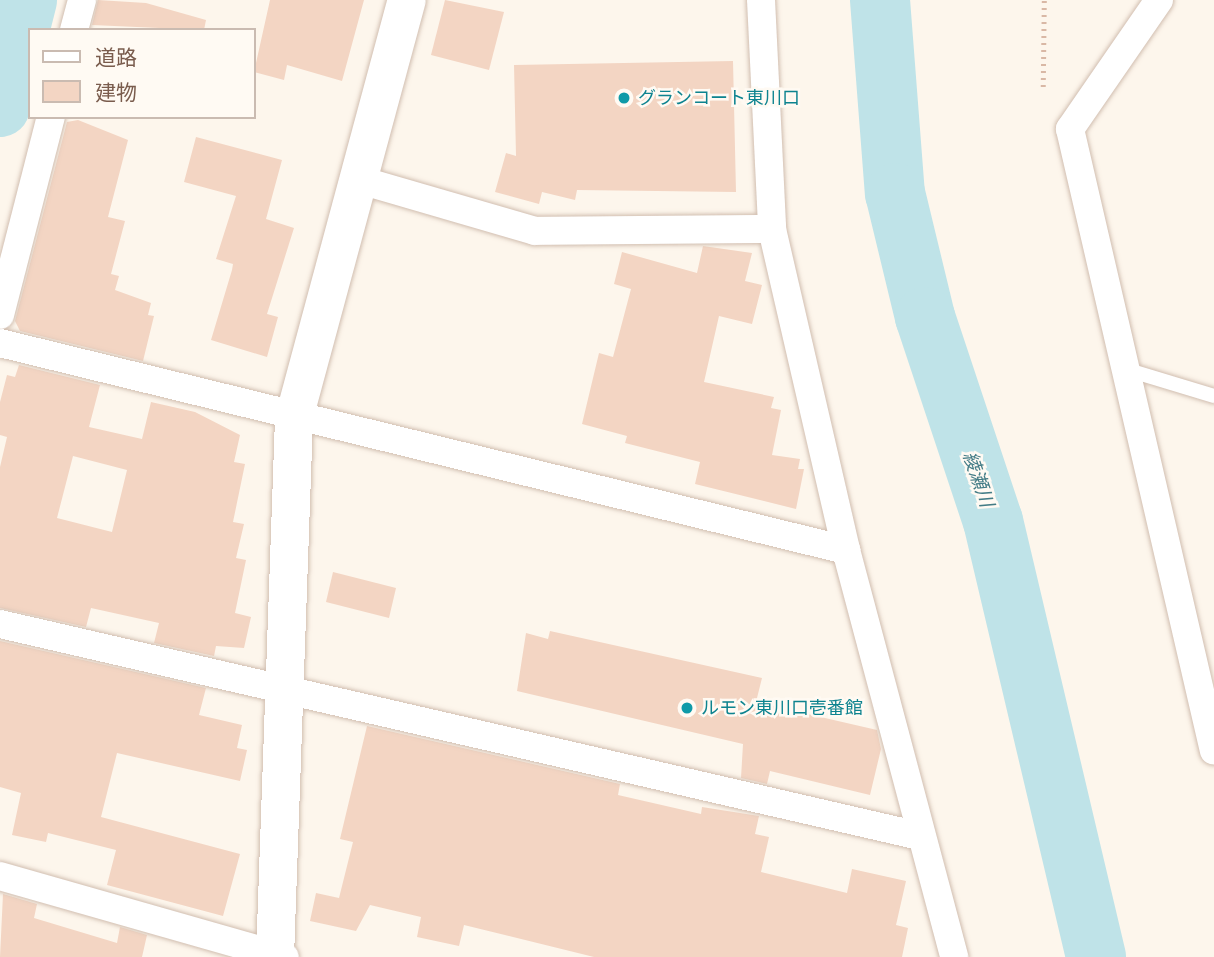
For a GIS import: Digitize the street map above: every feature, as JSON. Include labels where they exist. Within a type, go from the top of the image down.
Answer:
[{"type":"street","points":[[75,28],[82,0]]},
{"type":"street","points":[[0,876],[278,956],[294,418],[407,0]]},
{"type":"street","points":[[761,0],[772,229],[846,550],[954,957]]},
{"type":"street","points":[[1159,0],[1070,129],[1121,367],[1214,751]]},
{"type":"street","points":[[0,315],[50,119]]},
{"type":"street","points":[[360,180],[534,230],[772,229]]},
{"type":"street","points":[[0,343],[294,418],[846,550]]},
{"type":"street","points":[[0,624],[286,695],[920,835]]},
{"type":"lane","points":[[1121,367],[1214,396]]},
{"type":"path","points":[[1043,87],[1044,0]]},
{"type":"building","points":[[98,0],[146,3],[206,20],[204,28],[92,25]]},
{"type":"building","points":[[270,0],[364,0],[342,81],[287,65],[284,80],[256,73]]},
{"type":"building","points":[[445,0],[504,12],[489,70],[431,55]]},
{"type":"building","points":[[733,61],[736,192],[577,190],[575,200],[542,192],[539,204],[495,192],[506,153],[516,156],[514,65]]},
{"type":"building","points":[[78,120],[128,140],[108,217],[125,221],[111,274],[119,276],[115,290],[151,303],[148,315],[154,316],[143,361],[20,331],[15,321],[67,122]]},
{"type":"building","points":[[196,137],[282,160],[266,219],[294,228],[267,314],[278,317],[267,357],[211,340],[233,264],[216,259],[236,196],[184,182]]},
{"type":"building","points":[[703,246],[752,253],[745,281],[762,285],[752,324],[719,316],[704,382],[774,397],[771,408],[781,410],[772,455],[800,459],[798,469],[804,469],[796,509],[695,484],[700,462],[625,443],[627,436],[582,424],[599,353],[613,357],[631,289],[614,284],[622,252],[697,273]]},
{"type":"building","points":[[19,365],[100,385],[89,427],[142,439],[151,402],[195,412],[240,435],[234,462],[245,464],[233,522],[244,524],[236,558],[246,560],[235,613],[251,617],[244,648],[216,646],[214,656],[154,643],[159,623],[91,608],[86,627],[0,608],[0,467],[7,437],[0,435],[0,402],[7,375],[15,377]],"holes":[[[73,456],[127,470],[112,532],[57,518]]]},
{"type":"building","points":[[333,572],[396,588],[389,618],[326,602]]},
{"type":"building","name":"ルモン東川口壱番館","points":[[550,631],[762,678],[756,702],[877,730],[881,749],[870,795],[770,771],[767,784],[741,778],[743,744],[517,691],[526,633],[548,639]]},
{"type":"building","points":[[0,641],[206,688],[199,715],[242,725],[237,748],[247,750],[240,781],[117,753],[101,817],[240,854],[223,916],[107,885],[116,850],[48,833],[46,842],[12,835],[21,793],[0,787]]},
{"type":"building","points":[[367,726],[620,784],[618,795],[701,814],[702,807],[759,816],[755,834],[769,837],[761,872],[847,893],[852,869],[906,881],[896,925],[908,928],[902,957],[594,957],[464,925],[459,946],[417,937],[421,917],[370,905],[356,931],[310,921],[316,893],[339,898],[353,842],[340,839]]},
{"type":"building","points":[[3,894],[37,904],[34,918],[117,943],[120,927],[147,935],[142,957],[0,957]]},
{"type":"waterway","points":[[0,107],[27,0]]},
{"type":"waterway","name":"綾瀬川","points":[[880,0],[895,193],[925,317],[993,521],[1096,957]]},
{"type":"place","name":"グランコート東川口","points":[[624,98]]},
{"type":"place","name":"ルモン東川口壱番館","points":[[687,708]]}]
